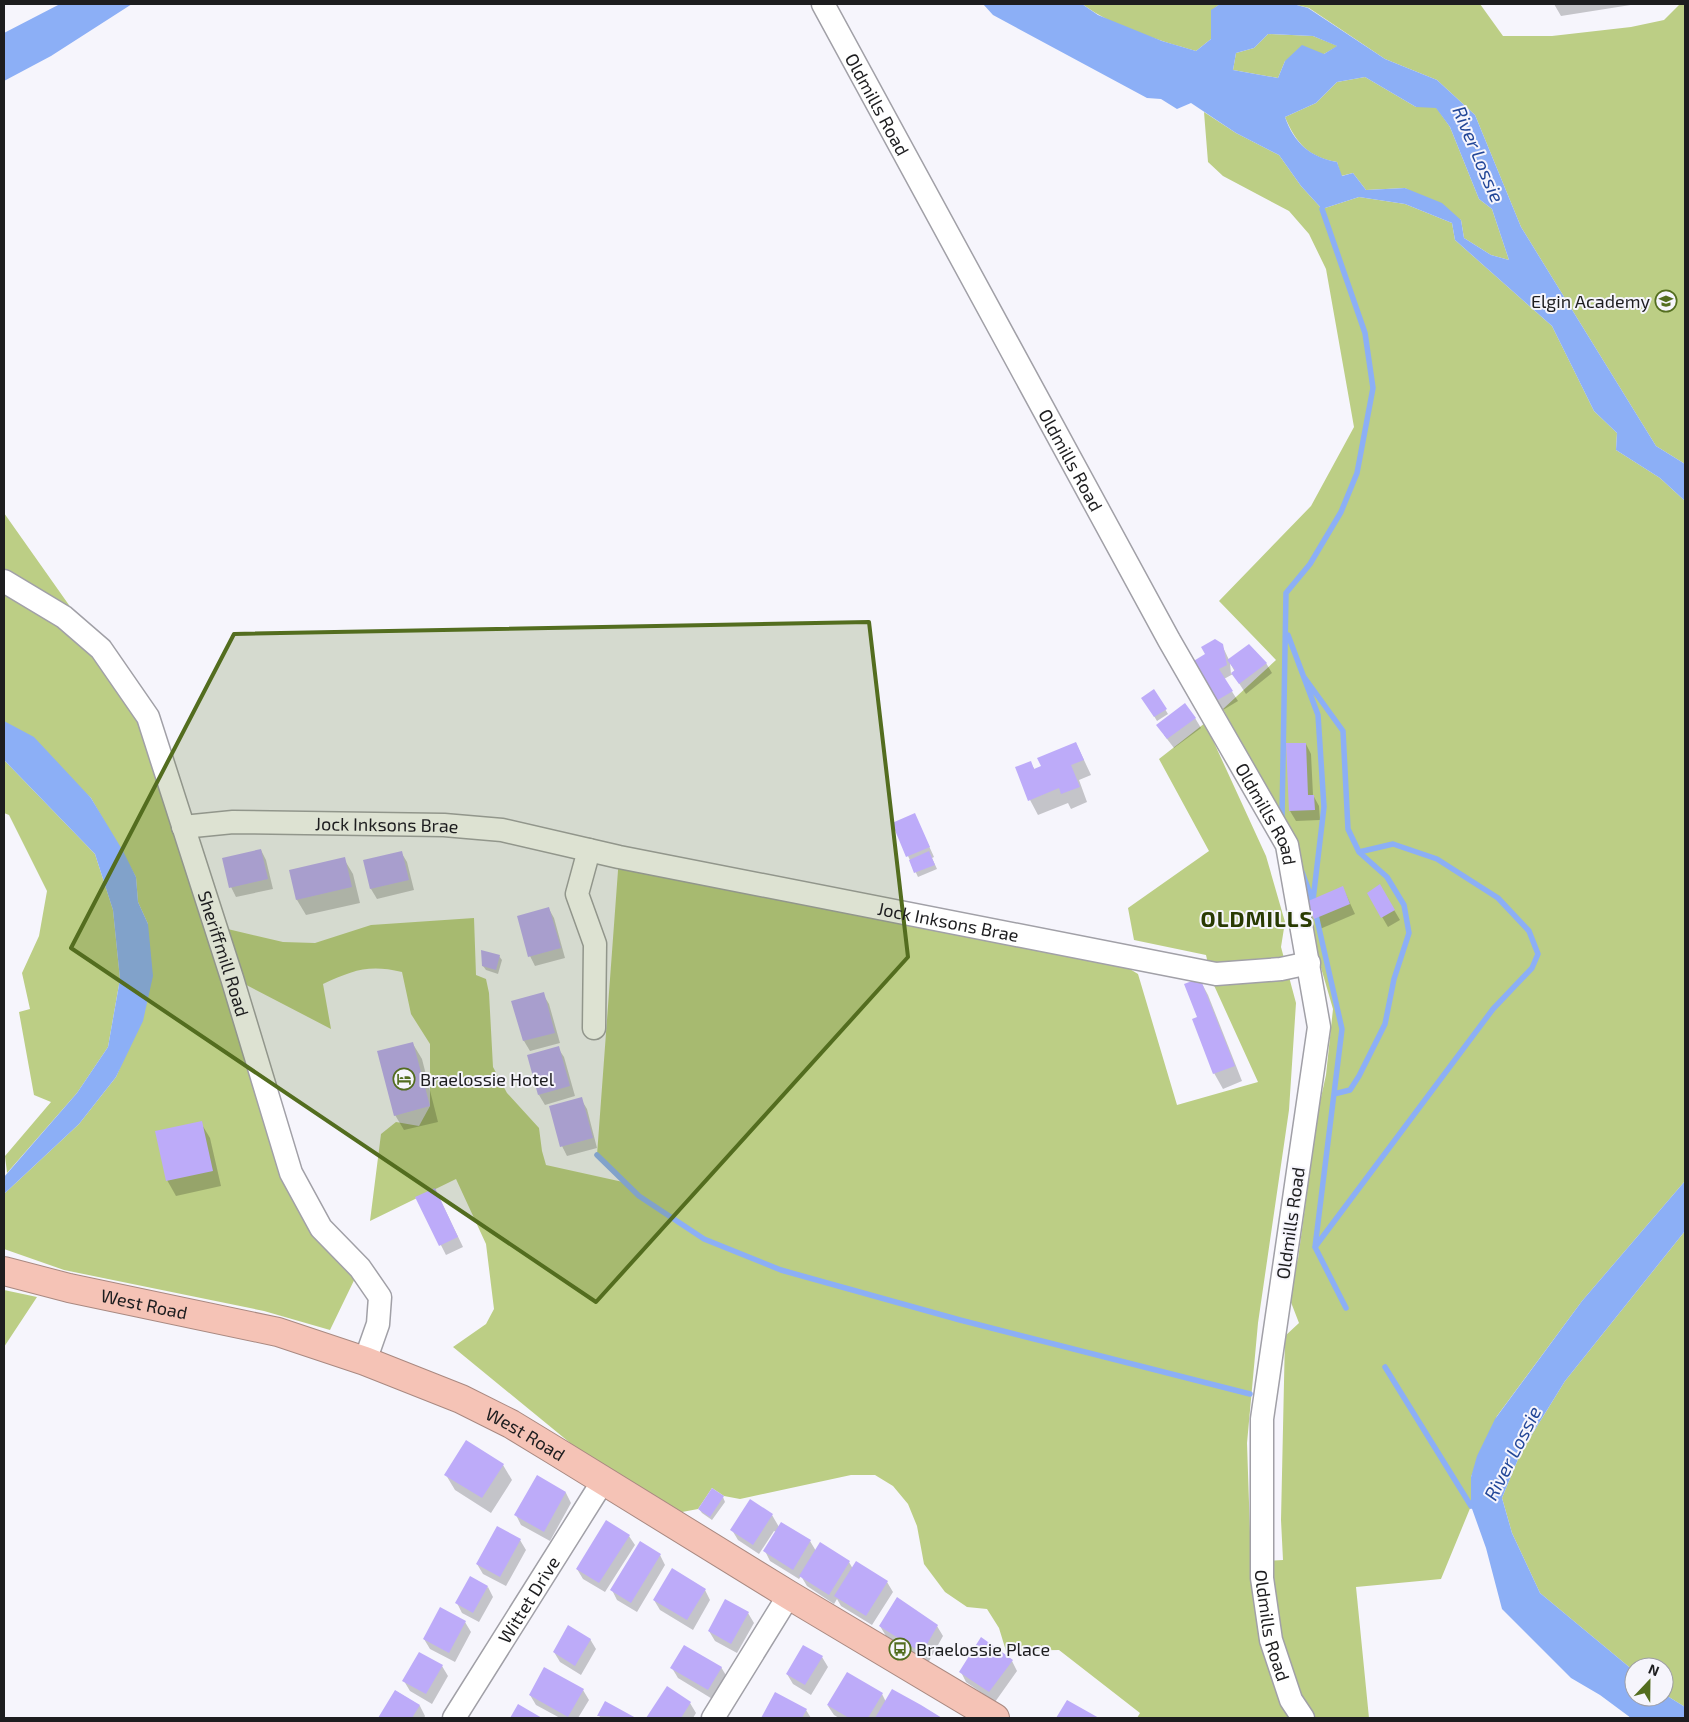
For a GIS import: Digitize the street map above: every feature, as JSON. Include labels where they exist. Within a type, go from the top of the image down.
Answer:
[{"type":"highway","name":"West Road","points":[[4,1271],[69,1288],[278,1332],[365,1361],[461,1399],[511,1424],[789,1595],[995,1718]]},
{"type":"street","name":"Oldmills Road","points":[[823,4],[1169,640],[1287,845],[1319,1027],[1262,1419],[1262,1578],[1271,1640],[1290,1700],[1303,1718]]},
{"type":"street","name":"Sheriffmill Road","points":[[4,581],[64,617],[101,649],[148,717],[232,978],[291,1173],[321,1228],[360,1268],[380,1298],[378,1324],[365,1361]]},
{"type":"street","name":"Jock Inksons Brae","points":[[183,827],[233,822],[444,825],[502,830],[589,850],[1216,974],[1281,970],[1309,963]]},
{"type":"street","points":[[589,850],[577,894],[595,944],[594,1028]]},
{"type":"street","name":"Wittet Drive","points":[[454,1718],[603,1481]]},
{"type":"street","points":[[713,1718],[789,1595]]},
{"type":"highlighted area","points":[[869,622],[908,957],[596,1302],[71,948],[234,634]]},
{"type":"green space","points":[[1082,4],[1220,4],[1211,11],[1211,39],[1196,51],[1123,27]]},
{"type":"green space","points":[[1293,4],[1480,4],[1503,36],[1552,36],[1631,27],[1664,20],[1680,4],[1685,4],[1685,464],[1656,446],[1521,227],[1475,115],[1437,80],[1385,59],[1309,8]]},
{"type":"green space","points":[[1268,34],[1313,36],[1338,46],[1324,54],[1285,61],[1278,78],[1233,70],[1236,53],[1254,48]]},
{"type":"green space","points":[[1365,77],[1416,107],[1436,107],[1450,127],[1479,199],[1492,209],[1509,260],[1491,255],[1464,238],[1461,220],[1405,188],[1366,190],[1353,173],[1341,176],[1337,162],[1318,157],[1299,141],[1285,117],[1316,103],[1337,82]]},
{"type":"green space","points":[[1204,112],[1236,133],[1279,155],[1301,186],[1322,209],[1359,197],[1405,204],[1452,223],[1455,240],[1552,326],[1594,411],[1617,433],[1616,450],[1660,478],[1685,501],[1685,1181],[1582,1301],[1497,1416],[1471,1477],[1471,1506],[1441,1579],[1356,1587],[1369,1718],[1137,1718],[1140,1713],[1059,1650],[1006,1651],[999,1628],[987,1609],[967,1607],[945,1592],[924,1564],[917,1526],[908,1504],[893,1486],[875,1475],[851,1475],[740,1499],[724,1496],[712,1488],[698,1509],[682,1512],[580,1451],[453,1347],[486,1324],[494,1309],[486,1244],[456,1179],[370,1221],[381,1134],[396,1122],[419,1126],[430,1106],[430,1044],[411,1014],[402,972],[380,969],[361,970],[343,975],[323,984],[331,1029],[233,978],[291,1173],[360,1268],[330,1330],[264,1311],[64,1270],[4,1249],[4,1194],[79,1124],[116,1077],[125,1056],[148,924],[138,902],[136,877],[91,798],[4,721],[4,513],[148,717],[215,926],[283,942],[315,943],[371,925],[474,918],[476,975],[486,979],[489,993],[493,1067],[507,1093],[539,1128],[546,1165],[623,1182],[597,1155],[619,857],[1100,951],[1138,974],[1177,1105],[1258,1082],[1212,981],[1206,955],[1134,940],[1128,908],[1209,851],[1159,759],[1205,723],[1266,856],[1285,922],[1281,947],[1296,1003],[1289,1110],[1258,1323],[1247,1443],[1251,1562],[1283,1560],[1281,1520],[1285,1336],[1299,1323],[1287,1292],[1298,1259],[1318,1111],[1326,1075],[1333,1009],[1273,802],[1223,709],[1276,660],[1219,601],[1311,506],[1354,427],[1326,269],[1309,234],[1289,211],[1223,176],[1208,162]]},
{"type":"green space","points":[[4,760],[95,854],[113,910],[120,979],[108,1047],[77,1093],[7,1173],[5,1156],[51,1102],[34,1095],[19,1012],[30,1009],[22,973],[39,936],[47,891],[9,815],[4,813]]},
{"type":"green space","points":[[1685,1231],[1685,1707],[1674,1700],[1674,1657],[1624,1657],[1624,1663],[1540,1593],[1512,1533],[1502,1498],[1521,1452],[1565,1381]]},
{"type":"green space","points":[[4,1290],[37,1297],[4,1347]]},
{"type":"water","points":[[60,4],[132,4],[51,56],[4,81],[4,33]]},
{"type":"water","name":"River Lossie","points":[[983,4],[1082,4],[1098,15],[1162,41],[1196,51],[1211,39],[1211,10],[1220,4],[1293,4],[1308,8],[1385,59],[1437,80],[1475,115],[1521,227],[1656,446],[1685,464],[1685,501],[1660,478],[1616,450],[1617,433],[1594,411],[1552,326],[1455,240],[1452,223],[1405,204],[1359,197],[1322,209],[1301,186],[1279,155],[1236,133],[1191,103],[1177,109],[1161,99],[1147,98],[993,15]],"holes":[[[1268,34],[1313,36],[1337,46],[1324,54],[1302,45],[1285,61],[1278,78],[1233,70],[1236,53],[1254,48]],[[1365,77],[1416,107],[1436,108],[1450,127],[1479,199],[1492,209],[1509,260],[1491,255],[1464,238],[1461,220],[1442,203],[1405,188],[1366,190],[1353,173],[1342,176],[1337,162],[1319,157],[1298,141],[1285,117],[1316,103],[1337,82]]]},
{"type":"water","points":[[4,721],[34,737],[91,798],[123,851],[136,877],[138,902],[148,924],[153,976],[143,1021],[116,1077],[79,1124],[4,1194],[4,1177],[77,1093],[108,1047],[120,979],[113,910],[95,854],[4,760]]},
{"type":"water","name":"River Lossie","points":[[1685,1181],[1685,1231],[1565,1381],[1521,1452],[1502,1498],[1512,1533],[1540,1593],[1624,1663],[1624,1707],[1674,1707],[1674,1700],[1685,1707],[1685,1718],[1631,1718],[1600,1695],[1571,1678],[1502,1609],[1486,1548],[1471,1506],[1471,1477],[1477,1456],[1495,1419],[1582,1301]]},
{"type":"building","points":[[1215,639],[1223,644],[1227,665],[1219,669],[1233,691],[1216,701],[1192,662],[1205,654],[1201,647]]},
{"type":"building","points":[[1249,644],[1267,663],[1239,684],[1231,673],[1235,670],[1227,660]]},
{"type":"building","points":[[1154,689],[1167,709],[1154,717],[1141,698]]},
{"type":"building","points":[[1185,703],[1196,718],[1167,739],[1156,725]]},
{"type":"building","points":[[1076,742],[1084,760],[1071,765],[1080,787],[1061,794],[1059,788],[1028,801],[1015,767],[1031,761],[1034,769],[1041,766],[1037,758]]},
{"type":"building","points":[[1286,743],[1306,743],[1308,795],[1314,795],[1315,810],[1289,811]]},
{"type":"building","points":[[915,813],[930,847],[906,857],[892,823]]},
{"type":"building","points":[[261,849],[268,879],[229,888],[222,858]]},
{"type":"building","points":[[402,851],[409,880],[370,889],[363,860]]},
{"type":"building","points":[[929,851],[935,865],[914,873],[909,860]]},
{"type":"building","points":[[345,857],[352,887],[296,900],[289,870]]},
{"type":"building","points":[[1380,884],[1395,910],[1381,918],[1367,893]]},
{"type":"building","points":[[1343,886],[1350,904],[1314,919],[1306,902]]},
{"type":"building","points":[[549,907],[561,948],[528,957],[517,916]]},
{"type":"building","points":[[481,950],[500,955],[496,970],[482,966]]},
{"type":"building","points":[[1200,978],[1235,1066],[1213,1074],[1192,1019],[1197,1017],[1184,984]]},
{"type":"building","points":[[544,992],[555,1033],[523,1041],[511,1001]]},
{"type":"building","name":"Braelossie Hotel","points":[[413,1042],[430,1106],[394,1116],[377,1051]]},
{"type":"building","points":[[559,1046],[570,1086],[538,1095],[527,1055]]},
{"type":"building","points":[[582,1097],[593,1138],[560,1147],[549,1106]]},
{"type":"building","points":[[202,1121],[213,1171],[166,1181],[155,1131]]},
{"type":"building","points":[[435,1188],[458,1237],[439,1246],[415,1197]]},
{"type":"building","points":[[466,1440],[504,1464],[482,1498],[444,1475]]},
{"type":"building","points":[[537,1475],[566,1492],[544,1532],[514,1515]]},
{"type":"building","points":[[712,1488],[724,1496],[710,1517],[698,1509]]},
{"type":"building","points":[[750,1499],[773,1514],[753,1545],[730,1530]]},
{"type":"building","points":[[606,1520],[630,1535],[599,1583],[576,1569]]},
{"type":"building","points":[[781,1522],[811,1540],[793,1570],[763,1551]]},
{"type":"building","points":[[497,1526],[521,1539],[500,1577],[476,1564]]},
{"type":"building","points":[[640,1541],[661,1554],[631,1603],[610,1590]]},
{"type":"building","points":[[820,1542],[850,1561],[829,1595],[799,1576]]},
{"type":"building","points":[[856,1561],[888,1581],[866,1616],[834,1596]]},
{"type":"building","points":[[672,1568],[706,1589],[687,1620],[653,1600]]},
{"type":"building","points":[[470,1576],[488,1586],[473,1613],[455,1603]]},
{"type":"building","points":[[897,1597],[938,1625],[922,1653],[879,1626]]},
{"type":"building","points":[[725,1599],[749,1612],[731,1644],[708,1631]]},
{"type":"building","points":[[440,1607],[466,1621],[449,1653],[423,1639]]},
{"type":"building","points":[[568,1625],[591,1639],[575,1666],[553,1652]]},
{"type":"building","points":[[981,1637],[1013,1660],[989,1692],[959,1672]]},
{"type":"building","points":[[684,1645],[722,1667],[708,1690],[670,1668]]},
{"type":"building","points":[[803,1645],[823,1656],[805,1685],[786,1674]]},
{"type":"building","points":[[419,1652],[443,1665],[426,1694],[402,1681]]},
{"type":"building","points":[[544,1667],[584,1689],[568,1717],[529,1695]]},
{"type":"building","points":[[847,1672],[883,1693],[868,1718],[849,1718],[827,1705]]},
{"type":"building","points":[[667,1686],[691,1702],[681,1718],[646,1718]]},
{"type":"building","points":[[892,1689],[921,1705],[942,1718],[875,1718]]},
{"type":"building","points":[[395,1690],[420,1705],[412,1718],[378,1718]]},
{"type":"building","points":[[775,1692],[807,1709],[802,1718],[761,1718]]},
{"type":"building","points":[[1067,1700],[1099,1718],[1056,1718]]},
{"type":"building","points":[[605,1701],[636,1718],[597,1716]]},
{"type":"building","points":[[518,1704],[542,1718],[510,1718]]},
{"type":"waterway","points":[[1282,817],[1286,593],[1310,564],[1341,512],[1357,473],[1373,388],[1365,333],[1322,209]]},
{"type":"waterway","points":[[1288,635],[1318,715],[1324,807],[1313,900]]},
{"type":"waterway","points":[[1304,677],[1343,731],[1348,829],[1359,852],[1387,877],[1404,905],[1409,933],[1394,979],[1385,1024],[1350,1090],[1334,1094]]},
{"type":"waterway","points":[[1315,1247],[1493,1009],[1532,968],[1538,954],[1529,931],[1498,898],[1437,859],[1393,844],[1359,852]]},
{"type":"waterway","points":[[1302,872],[1313,902],[1342,1029],[1315,1247],[1346,1308]]},
{"type":"waterway","points":[[597,1155],[639,1196],[704,1239],[781,1270],[960,1320],[1250,1394]]},
{"type":"waterway","points":[[1385,1367],[1471,1506]]},
{"type":"place","name":"Elgin Academy","points":[[1666,301]]},
{"type":"place","name":"Braelossie Hotel","points":[[404,1079]]},
{"type":"place","name":"Braelossie Place","points":[[900,1649]]},
{"type":"district","name":"OLDMILLS","points":[[1257,918]]}]
